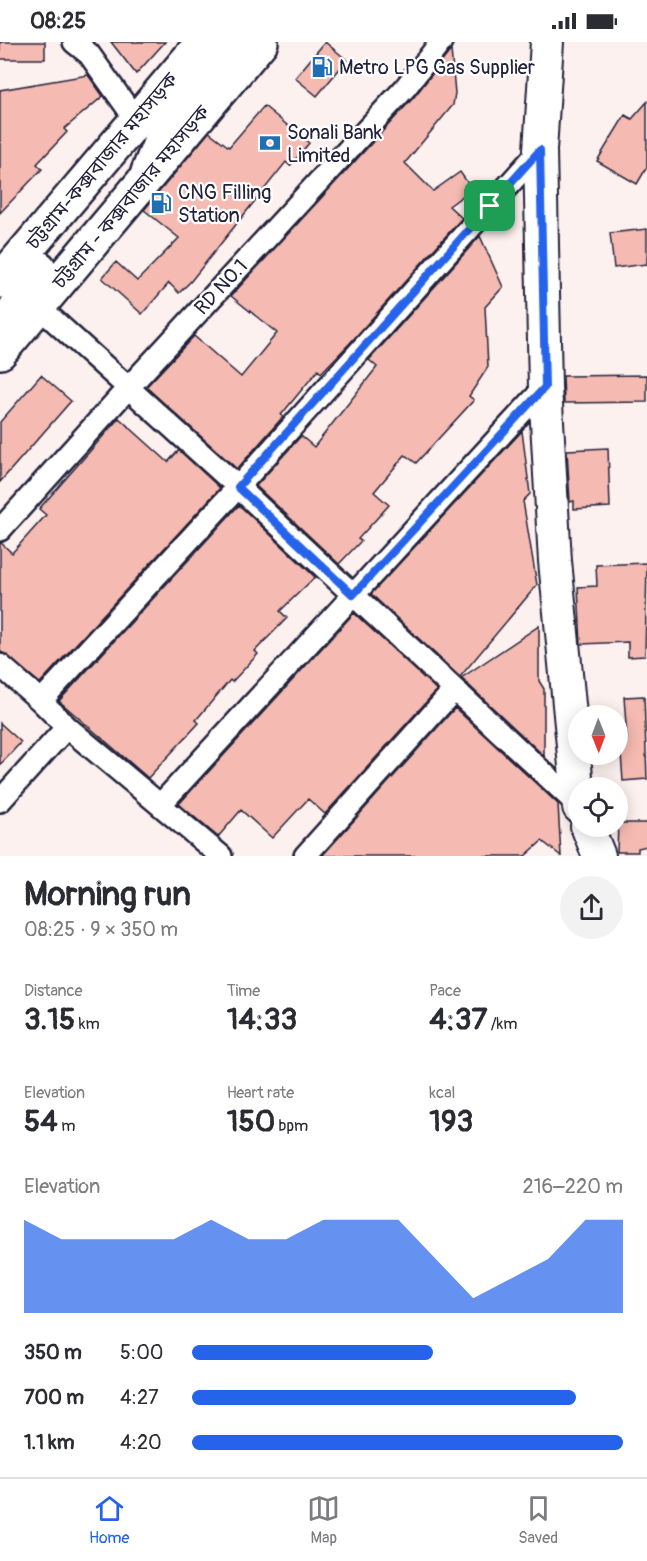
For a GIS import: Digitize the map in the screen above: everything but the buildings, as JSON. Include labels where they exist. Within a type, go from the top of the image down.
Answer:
[{"type":"main road","name":"চট্টগ্রাম-কক্সবাজার মহাসড়ক","points":[[0,280],[203,42]]},
{"type":"main road","points":[[105,158],[154,117],[218,42]]},
{"type":"main road","points":[[144,181],[167,126],[238,42]]},
{"type":"main road","name":"চট্টগ্রাম - কক্সবাজার মহাসড়ক","points":[[0,352],[261,42]]},
{"type":"main road","points":[[0,302],[39,268],[0,335]]},
{"type":"street","points":[[74,42],[89,54],[136,120]]},
{"type":"street","name":"RD NO.1","points":[[0,530],[405,88],[441,42]]},
{"type":"street","points":[[547,42],[540,150],[545,387],[555,561],[576,777]]},
{"type":"street","points":[[41,701],[238,487],[540,150]]},
{"type":"street","points":[[39,307],[238,487],[568,796]]},
{"type":"street","points":[[161,804],[545,387]]},
{"type":"street","points":[[0,665],[67,727],[221,856]]},
{"type":"street","points":[[304,856],[454,690]]},
{"type":"street","points":[[0,801],[67,727]]},
{"type":"street","points":[[591,837],[599,856]]},
{"type":"place","name":"Metro LPG Gas Supplier","points":[[322,67]]},
{"type":"place","name":"Sonali Bank Limited","points":[[270,143]]},
{"type":"place","name":"CNG Filling Station","points":[[161,203]]},
{"type":"route","points":[[540,150],[545,387],[353,595],[238,487],[490,206],[540,150]]}]
